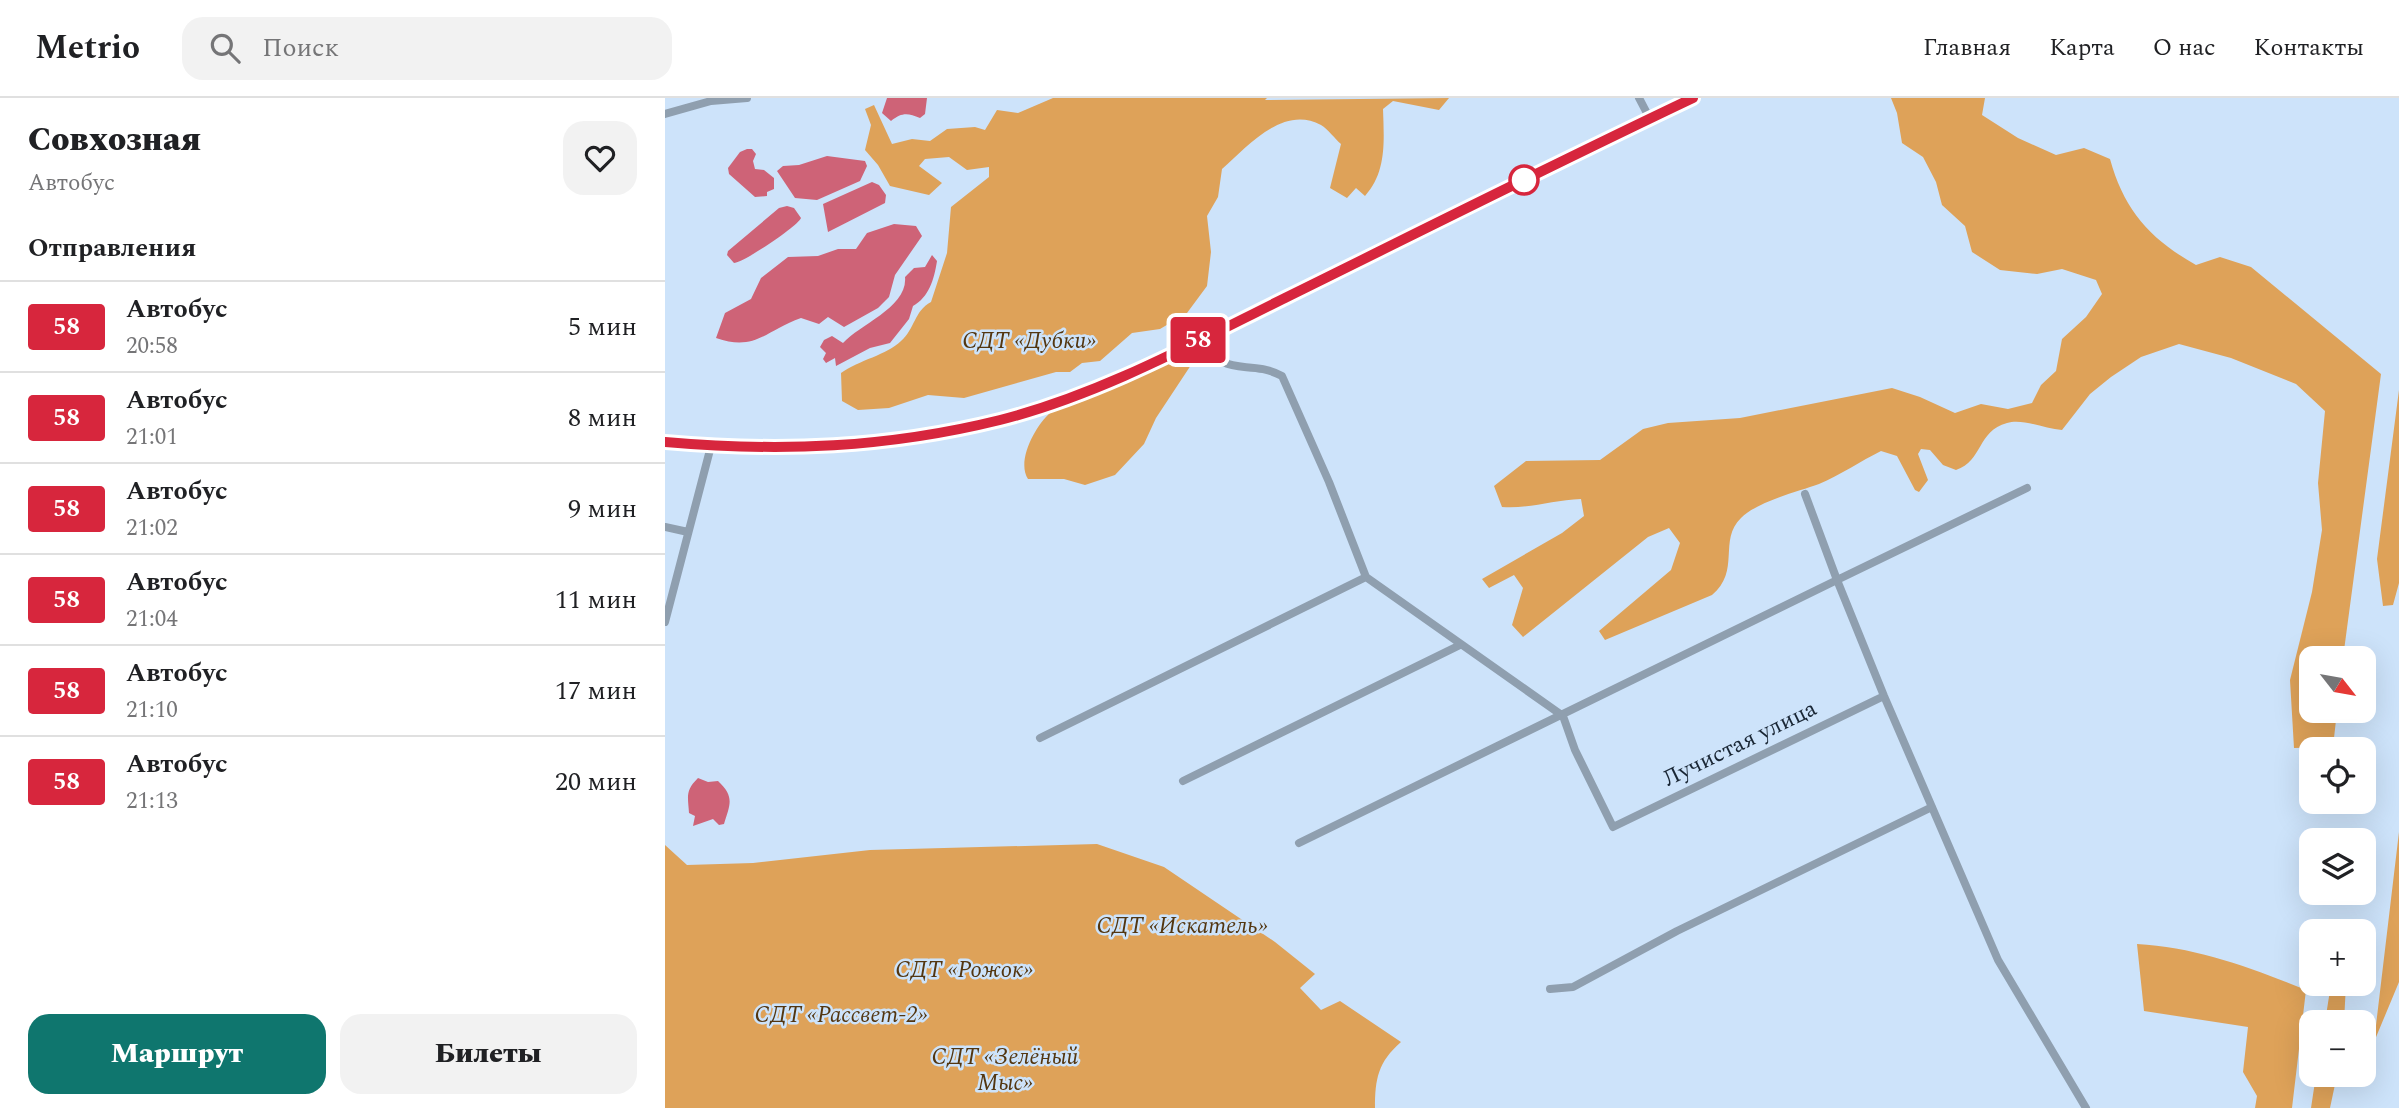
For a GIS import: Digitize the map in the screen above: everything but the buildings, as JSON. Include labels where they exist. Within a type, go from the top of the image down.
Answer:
[{"type":"highway","points":[[665,442],[783,449],[863,445],[1001,419],[1090,388],[1205,337],[1693,98]]},
{"type":"street","points":[[665,114],[711,102],[747,98]]},
{"type":"street","points":[[1639,98],[1650,119]]},
{"type":"street","points":[[1205,337],[1211,352],[1220,362],[1270,369],[1285,380],[1366,578],[1563,716]]},
{"type":"street","points":[[665,622],[711,446]]},
{"type":"street","points":[[1299,843],[2027,488]]},
{"type":"street","points":[[1805,494],[1884,696],[1998,960],[2085,1108]]},
{"type":"street","points":[[665,527],[688,532]]},
{"type":"street","points":[[1040,738],[1366,578]]},
{"type":"street","points":[[1184,781],[1460,645]]},
{"type":"street","name":"Лучистая улица","points":[[1563,716],[1575,750],[1613,827],[1884,696]]},
{"type":"street","points":[[1550,989],[1573,987],[1677,931],[1932,807]]},
{"type":"green space","name":"СДТ «Дубки»","points":[[1053,98],[1449,98],[1439,110],[1393,101],[1383,109],[1384,144],[1381,166],[1365,196],[1356,188],[1347,198],[1330,188],[1341,144],[1321,125],[1307,120],[1293,120],[1280,124],[1254,140],[1222,169],[1218,197],[1207,216],[1211,252],[1207,286],[1187,313],[1160,329],[1132,333],[1100,361],[1082,363],[1070,372],[1056,372],[964,398],[928,395],[889,408],[858,410],[842,401],[841,373],[895,346],[906,336],[921,310],[931,302],[947,253],[951,207],[989,177],[989,167],[967,170],[949,157],[925,159],[919,166],[942,183],[929,195],[890,186],[878,165],[865,150],[871,125],[865,109],[874,105],[892,144],[912,139],[930,141],[947,129],[975,127],[985,130],[997,110],[1018,113]]},
{"type":"green space","points":[[1891,98],[1985,98],[1982,115],[2018,138],[2056,155],[2084,148],[2110,159],[2131,208],[2165,245],[2196,265],[2220,257],[2251,267],[2381,374],[2345,646],[2299,646],[2299,723],[2336,723],[2334,737],[2299,737],[2299,748],[2294,748],[2290,680],[2312,592],[2322,530],[2318,483],[2325,411],[2296,384],[2231,358],[2179,344],[2141,357],[2111,377],[2090,394],[2062,430],[2020,422],[2007,423],[1990,432],[1971,460],[1956,470],[1943,465],[1930,450],[1921,449],[1918,454],[1928,480],[1919,492],[1915,490],[1897,456],[1881,451],[1819,484],[1757,507],[1741,518],[1734,527],[1726,576],[1712,595],[1605,640],[1599,631],[1671,570],[1680,543],[1669,528],[1648,537],[1523,637],[1512,625],[1523,588],[1514,575],[1489,588],[1482,579],[1562,533],[1584,516],[1581,499],[1502,507],[1494,486],[1526,461],[1600,460],[1643,429],[1668,423],[1740,418],[1892,388],[1955,413],[1981,404],[2008,409],[2032,403],[2041,385],[2056,371],[2062,339],[2086,317],[2102,294],[2096,280],[2062,269],[2037,274],[2000,270],[1972,252],[1965,226],[1942,205],[1936,182],[1923,157],[1902,143],[1897,113]]},
{"type":"green space","points":[[1189,353],[1195,356],[1193,362],[1156,418],[1144,444],[1115,475],[1085,485],[1064,479],[1028,479],[1024,463],[1029,444],[1050,413]]},
{"type":"green space","points":[[2399,390],[2399,583],[2393,605],[2383,606],[2377,559]]},
{"type":"green space","points":[[2399,832],[2399,982],[2376,1037]]},
{"type":"green space","points":[[1097,844],[1164,867],[1275,942],[1315,974],[1300,988],[1321,1010],[1340,1001],[1401,1042],[1387,1057],[1379,1072],[1375,1108],[665,1108],[665,845],[687,865],[753,863],[870,850]]},
{"type":"green space","points":[[2137,944],[2202,954],[2299,987],[2299,996],[2305,996],[2304,1010],[2299,1010],[2299,1049],[2292,1108],[2255,1108],[2257,1096],[2243,1072],[2248,1027],[2144,1011]]},
{"type":"green space","points":[[2329,996],[2345,996],[2345,1010],[2327,1010]]},
{"type":"green space","points":[[2314,1087],[2334,1087],[2330,1108],[2311,1108]]},
{"type":"shaded area","points":[[887,98],[927,98],[925,114],[920,118],[902,115],[891,121],[882,113]]},
{"type":"shaded area","points":[[752,149],[756,154],[753,161],[755,169],[764,170],[774,178],[774,189],[767,192],[767,196],[755,197],[729,174],[728,168],[740,152]]},
{"type":"shaded area","points":[[827,156],[865,161],[867,166],[860,181],[817,200],[795,198],[777,171],[783,166],[799,165]]},
{"type":"shaded area","points":[[872,182],[879,185],[886,195],[885,203],[828,232],[823,204]]},
{"type":"shaded area","points":[[779,208],[794,208],[801,218],[798,222],[758,251],[734,263],[727,255],[728,251]]},
{"type":"shaded area","points":[[894,224],[916,226],[922,236],[895,275],[889,297],[878,308],[844,327],[828,317],[819,324],[801,318],[751,341],[730,342],[716,338],[725,313],[751,299],[761,278],[788,257],[818,256],[838,249],[856,249],[867,233]]},
{"type":"shaded area","points":[[932,255],[937,261],[930,287],[923,298],[913,306],[909,319],[890,343],[870,348],[836,366],[835,358],[826,363],[823,359],[826,353],[820,347],[824,340],[832,336],[843,343],[881,314],[899,297],[904,288],[905,277],[914,268],[925,267]]},
{"type":"shaded area","points":[[698,778],[708,782],[718,781],[727,792],[730,801],[724,824],[719,825],[713,819],[693,826],[695,816],[689,813],[688,794]]},
{"type":"bus line","name":"58","points":[[665,442],[783,449],[863,445],[1001,419],[1047,405],[1205,337],[1693,98]]},
{"type":"park label","name":"СДТ «Искатель»","points":[[1182,926]]},
{"type":"park label","name":"СДТ «Рожок»","points":[[964,970]]},
{"type":"park label","name":"СДТ «Рассвет-2»","points":[[841,1015]]},
{"type":"park label","name":"СДТ «Зелёный Мыс»","points":[[1005,1070]]}]
